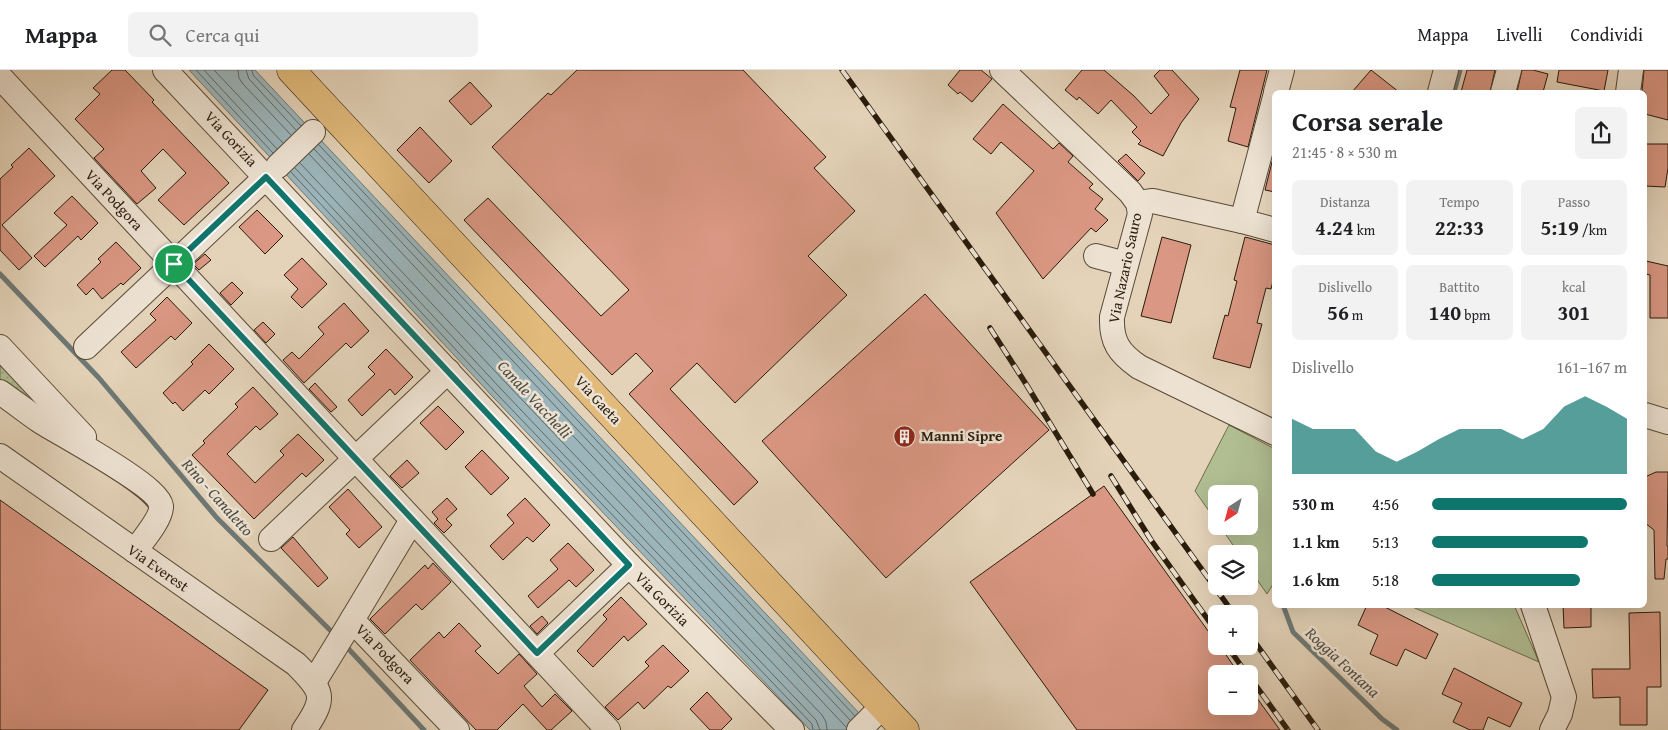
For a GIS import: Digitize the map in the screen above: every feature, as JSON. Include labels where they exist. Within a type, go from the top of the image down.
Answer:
[{"type":"main road","name":"Via Gaeta","points":[[291,70],[870,719],[905,730]]},
{"type":"street","name":"Via Gorizia","points":[[165,70],[272,171],[448,371],[629,565],[792,730]]},
{"type":"street","points":[[1002,70],[1130,192],[1138,203]]},
{"type":"street","points":[[1277,90],[1282,70]]},
{"type":"street","points":[[1441,90],[1446,70]]},
{"type":"street","points":[[1503,90],[1508,70]]},
{"type":"street","points":[[1628,90],[1631,70]]},
{"type":"street","name":"Via Podgora","points":[[0,77],[608,730]]},
{"type":"street","points":[[1242,221],[1272,108]]},
{"type":"street","points":[[86,347],[314,132]]},
{"type":"street","name":"Via Nazario Sauro","points":[[1272,229],[1154,202],[1138,203],[1140,214],[1112,317],[1114,341],[1120,352],[1139,367],[1272,432]]},
{"type":"street","points":[[1096,256],[1126,264]]},
{"type":"street","points":[[0,347],[48,413],[106,460],[154,494],[161,503],[161,512],[134,551]]},
{"type":"street","points":[[271,539],[448,371]]},
{"type":"street","points":[[0,392],[48,413]]},
{"type":"street","points":[[1647,416],[1668,422]]},
{"type":"street","name":"Via Everest","points":[[0,456],[296,664],[314,682]]},
{"type":"street","name":"Via Podgora","points":[[412,520],[352,620],[457,730]]},
{"type":"street","points":[[537,653],[629,565]]},
{"type":"street","points":[[1534,608],[1564,697],[1560,714],[1552,730]]},
{"type":"street","points":[[304,730],[319,704],[318,692],[314,682],[352,620]]},
{"type":"green space","points":[[0,358],[40,408],[0,381]]},
{"type":"green space","points":[[1229,425],[1272,447],[1272,586],[1267,594],[1258,581],[1258,545],[1233,545],[1226,535],[1258,535],[1258,485],[1208,485],[1208,510],[1195,491]]},
{"type":"green space","points":[[1415,608],[1515,608],[1539,662]]},
{"type":"water","name":"Canale Vacchelli","points":[[189,70],[255,70],[875,730],[810,730],[493,397]]},
{"type":"building","points":[[112,70],[125,70],[154,100],[152,102],[229,183],[184,225],[158,200],[186,173],[163,149],[141,171],[156,188],[137,204],[94,158],[104,149],[75,119],[100,94],[93,88]]},
{"type":"building","points":[[577,70],[743,70],[826,157],[814,168],[855,211],[808,256],[847,295],[735,403],[697,363],[670,389],[758,482],[734,505],[629,394],[653,371],[636,353],[612,375],[464,220],[488,198],[601,316],[629,290],[492,147],[548,93],[551,95]]},
{"type":"building","points":[[960,70],[981,70],[992,79],[972,102],[960,92],[958,94],[948,85]]},
{"type":"building","points":[[1082,70],[1104,70],[1134,96],[1151,114],[1169,95],[1154,76],[1160,70],[1172,70],[1199,99],[1181,123],[1163,156],[1138,144],[1141,141],[1132,132],[1137,127],[1111,100],[1098,114],[1079,97],[1077,100],[1065,90]]},
{"type":"building","points":[[1240,70],[1267,70],[1248,147],[1228,141],[1236,108],[1230,107]]},
{"type":"building","points":[[1371,70],[1396,90],[1354,90]]},
{"type":"building","points":[[1467,70],[1495,70],[1490,90],[1462,90]]},
{"type":"building","points":[[1522,70],[1533,70],[1548,74],[1544,90],[1517,90]]},
{"type":"building","points":[[1559,70],[1608,70],[1604,90],[1557,82]]},
{"type":"building","points":[[1644,70],[1668,70],[1668,120],[1647,115],[1647,90],[1642,90]]},
{"type":"building","points":[[470,82],[492,106],[471,125],[449,101]]},
{"type":"building","points":[[1003,104],[1053,149],[1059,143],[1073,156],[1068,162],[1093,184],[1089,188],[1103,199],[1095,209],[1108,220],[1096,232],[1091,228],[1043,279],[996,213],[1034,171],[1001,142],[991,154],[973,139]]},
{"type":"building","points":[[420,127],[452,161],[429,183],[397,150]]},
{"type":"building","points":[[1647,144],[1668,144],[1668,168],[1665,187],[1647,186]]},
{"type":"building","points":[[29,148],[55,176],[2,225],[32,258],[19,270],[0,250],[0,179],[13,167],[11,165]]},
{"type":"building","points":[[1126,154],[1145,173],[1138,181],[1118,161]]},
{"type":"building","points":[[1272,162],[1272,191],[1265,190]]},
{"type":"building","points":[[72,196],[98,223],[81,240],[78,236],[45,267],[34,256],[67,225],[54,213]]},
{"type":"building","points":[[257,210],[283,236],[265,254],[239,227]]},
{"type":"building","points":[[1162,237],[1191,245],[1171,323],[1141,316]]},
{"type":"building","points":[[1245,237],[1272,244],[1272,285],[1271,289],[1266,288],[1257,323],[1262,324],[1250,368],[1213,358],[1225,315],[1228,316],[1237,281],[1234,280]]},
{"type":"building","points":[[116,242],[141,268],[123,285],[121,283],[102,299],[93,288],[86,295],[77,285],[101,262],[98,259]]},
{"type":"building","points":[[205,254],[211,260],[199,270],[193,264]]},
{"type":"building","points":[[302,258],[327,284],[302,308],[291,297],[298,289],[284,275]]},
{"type":"building","points":[[1647,261],[1668,266],[1668,318],[1650,318],[1650,275],[1647,274]]},
{"type":"building","points":[[232,282],[243,293],[231,305],[220,293]]},
{"type":"building","name":"Manni Sipre","points":[[925,294],[1049,430],[886,578],[762,441]]},
{"type":"building","points":[[167,297],[192,323],[175,340],[171,336],[136,368],[121,352],[156,320],[150,314]]},
{"type":"building","points":[[344,303],[369,331],[351,348],[346,343],[304,383],[283,360],[292,352],[299,359],[324,334],[318,327]]},
{"type":"building","points":[[263,322],[275,334],[266,343],[254,330]]},
{"type":"building","points":[[209,344],[234,369],[209,394],[205,390],[183,411],[163,393],[193,364],[191,362]]},
{"type":"building","points":[[386,349],[413,377],[395,395],[390,389],[362,416],[348,400],[375,374],[368,367]]},
{"type":"building","points":[[315,383],[337,407],[331,412],[309,389]]},
{"type":"building","points":[[253,387],[278,414],[260,430],[256,426],[227,454],[255,483],[284,455],[280,451],[298,434],[324,460],[306,477],[302,473],[254,519],[192,455],[205,443],[203,441],[238,407],[235,404]]},
{"type":"building","points":[[438,406],[464,432],[446,450],[420,423]]},
{"type":"building","points":[[482,450],[509,478],[491,495],[465,467]]},
{"type":"building","points":[[407,460],[419,473],[402,488],[390,476]]},
{"type":"building","points":[[1656,472],[1668,472],[1668,559],[1666,559],[1664,579],[1655,579],[1654,530],[1647,525],[1647,476]]},
{"type":"building","points":[[1104,486],[1208,631],[1208,655],[1226,655],[1233,665],[1208,665],[1208,715],[1258,715],[1258,699],[1280,730],[1077,730],[970,582]]},
{"type":"building","points":[[348,489],[382,527],[359,548],[346,534],[350,530],[329,507]]},
{"type":"building","points":[[447,498],[457,509],[446,519],[452,525],[444,533],[434,523],[438,519],[432,512]]},
{"type":"building","points":[[525,498],[550,525],[533,542],[527,537],[503,560],[490,546],[514,523],[507,515]]},
{"type":"building","points":[[0,500],[268,690],[239,730],[0,730]]},
{"type":"building","points":[[293,537],[328,578],[318,587],[281,548]]},
{"type":"building","points":[[568,543],[594,570],[576,587],[569,580],[538,608],[528,596],[558,569],[550,560]]},
{"type":"building","points":[[433,563],[451,582],[422,610],[416,604],[385,634],[370,619],[425,565],[428,569]]},
{"type":"building","points":[[621,597],[647,624],[628,641],[624,636],[593,667],[577,651],[607,619],[603,615]]},
{"type":"building","points":[[1366,608],[1387,608],[1438,634],[1426,659],[1405,649],[1397,666],[1370,654],[1378,635],[1358,625]]},
{"type":"building","points":[[1563,608],[1591,608],[1591,627],[1564,628]]},
{"type":"building","points":[[1660,612],[1661,687],[1647,687],[1647,725],[1620,725],[1620,697],[1593,698],[1592,669],[1630,669],[1629,613]]},
{"type":"building","points":[[542,616],[548,623],[537,634],[530,626]]},
{"type":"building","points":[[459,623],[481,646],[475,651],[498,674],[519,654],[537,674],[524,686],[542,707],[555,694],[572,711],[551,730],[547,730],[523,704],[497,730],[476,730],[410,660],[439,632],[444,638]]},
{"type":"building","points":[[663,645],[689,671],[671,688],[668,686],[644,709],[638,702],[618,720],[605,707],[649,666],[645,662]]},
{"type":"building","points":[[1454,668],[1522,703],[1510,727],[1488,717],[1483,730],[1470,730],[1453,722],[1462,703],[1442,694]]},
{"type":"building","points":[[707,692],[732,719],[721,730],[710,730],[690,709]]},
{"type":"waterway","name":"Roggia Fontana","points":[[1455,90],[1460,70]]},
{"type":"waterway","name":"Rino - Canaletto","points":[[0,274],[99,378],[217,518],[336,636]]},
{"type":"waterway","name":"Roggia Fontana","points":[[1284,608],[1293,632],[1382,719],[1397,730]]},
{"type":"waterway","name":"Rino - Canaletto","points":[[344,644],[424,730]]},
{"type":"railway","points":[[842,70],[1228,605]]},
{"type":"railway","points":[[990,328],[1093,494]]},
{"type":"railway","points":[[1111,476],[1151,540],[1208,620]]},
{"type":"railway","points":[[1258,647],[1318,730]]},
{"type":"railway","points":[[1233,655],[1241,665]]},
{"type":"railway","points":[[1258,688],[1288,730]]},
{"type":"place","name":"Manni Sipre","points":[[905,436]]},
{"type":"route","points":[[266,177],[629,565],[537,653],[174,264],[266,177]]}]
